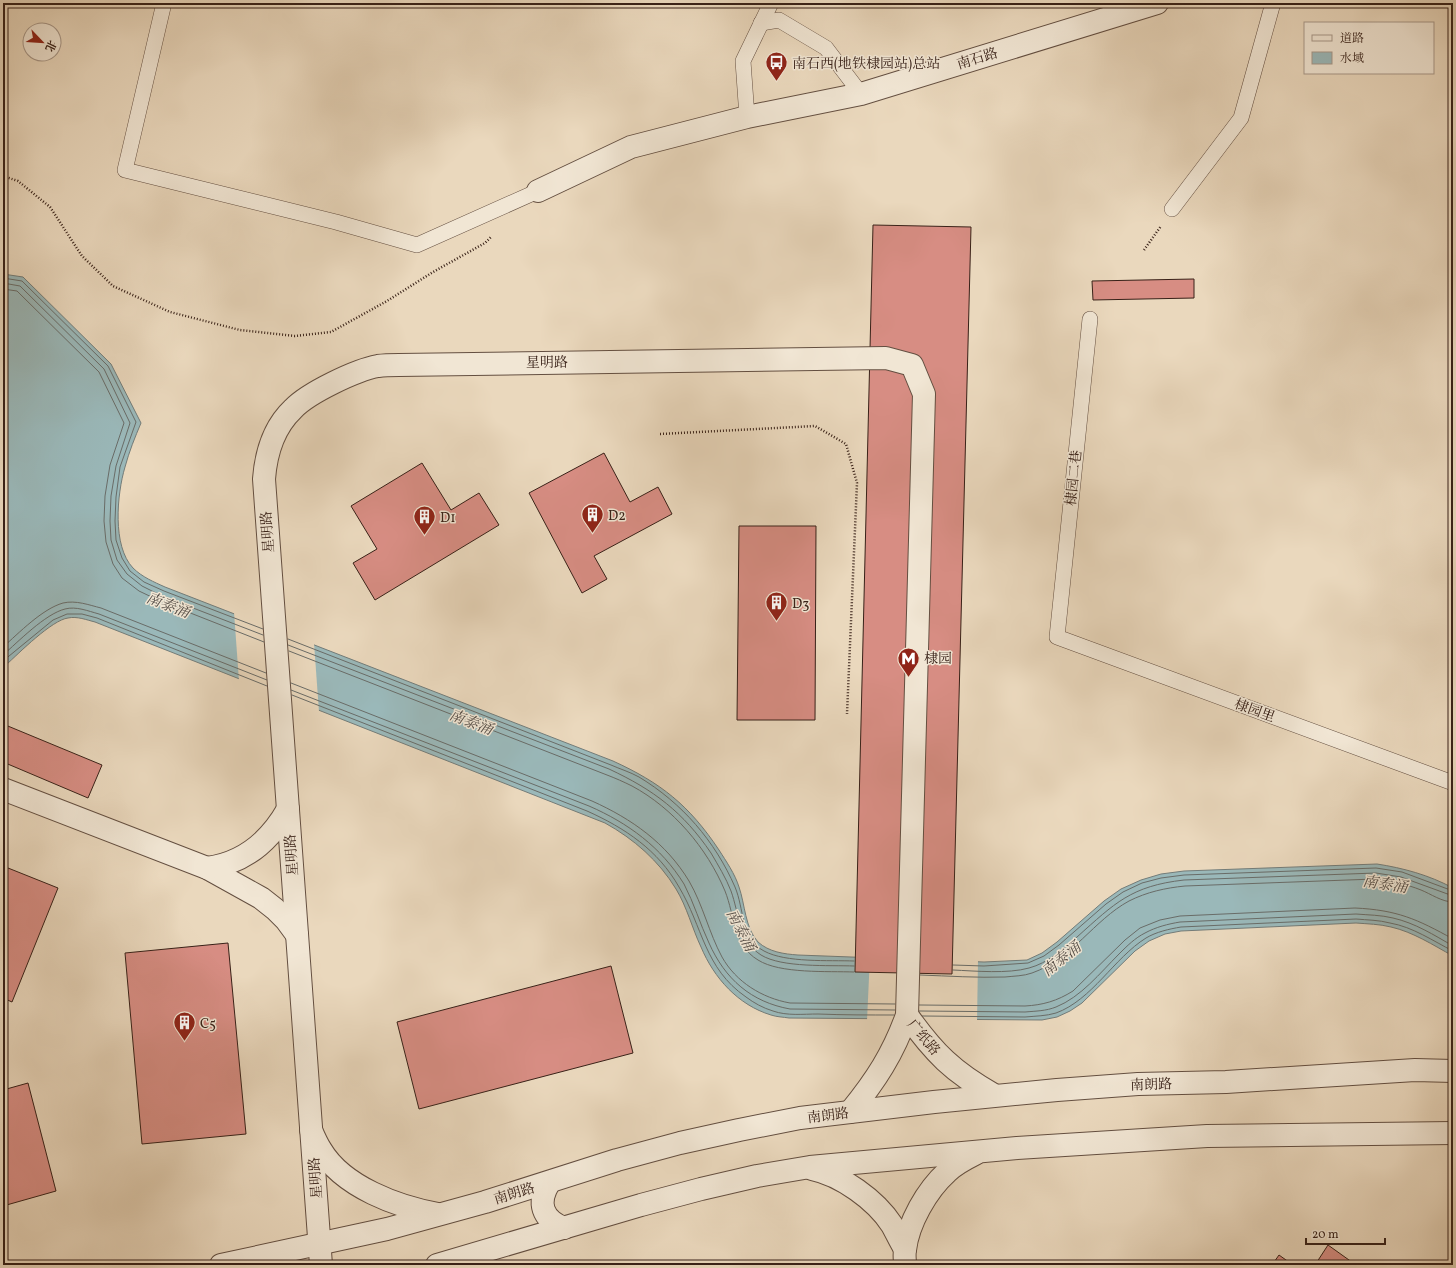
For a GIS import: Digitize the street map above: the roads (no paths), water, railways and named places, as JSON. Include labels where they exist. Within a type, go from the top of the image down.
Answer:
[{"type":"street","name":"南石路","points":[[538,191],[631,147],[747,117],[861,94],[1157,3]]},
{"type":"street","name":"星明路","points":[[321,1265],[264,479],[268,450],[282,422],[293,408],[323,389],[357,372],[377,366],[399,365],[886,358],[912,365],[924,394],[910,918],[904,1025]]},
{"type":"street","points":[[3,789],[207,868],[266,902],[286,920],[297,935]]},
{"type":"street","points":[[207,868],[220,867],[250,852],[267,839],[279,825],[288,809]]},
{"type":"street","name":"广纸路","points":[[850,1112],[879,1074],[904,1025],[922,1035],[934,1051],[959,1074],[994,1096]]},
{"type":"street","name":"南朗路","points":[[221,1265],[387,1229],[549,1183],[617,1160],[680,1143],[800,1118],[994,1096],[1138,1084],[1226,1082],[1415,1070],[1453,1071]]},
{"type":"street","points":[[312,1130],[320,1150],[331,1164],[351,1181],[395,1202],[418,1210],[441,1214]]},
{"type":"street","points":[[437,1265],[702,1189],[757,1176],[804,1168],[981,1151],[1207,1136],[1453,1133]]},
{"type":"street","points":[[905,1257],[912,1226],[920,1206],[929,1192],[947,1172],[981,1151]]},
{"type":"street","points":[[804,1168],[820,1171],[835,1177],[852,1186],[868,1198],[880,1209],[891,1224],[905,1257]]},
{"type":"street","points":[[549,1183],[544,1194],[543,1210],[549,1220],[564,1228]]},
{"type":"lane","points":[[164,3],[125,170],[336,222],[417,244],[538,191]]},
{"type":"lane","points":[[747,117],[743,61],[771,3]]},
{"type":"lane","points":[[1172,209],[1241,118],[1272,3]]},
{"type":"lane","points":[[761,23],[779,20],[826,48],[861,94]]},
{"type":"lane","name":"棣园二巷","points":[[1057,637],[1090,319]]},
{"type":"lane","name":"棣园里","points":[[1057,637],[1453,782]]},
{"type":"water","name":"南泰涌","points":[[3,274],[23,277],[111,364],[141,423],[125,467],[118,505],[119,533],[122,547],[126,558],[133,568],[148,579],[165,587],[613,761],[646,778],[673,797],[697,820],[708,834],[735,877],[750,930],[758,942],[767,948],[782,953],[798,955],[984,962],[1027,960],[1042,953],[1057,942],[1104,901],[1121,889],[1141,880],[1161,874],[1184,871],[1377,864],[1435,879],[1453,888],[1453,956],[1407,932],[1374,924],[1356,923],[1181,931],[1165,934],[1149,941],[1135,951],[1082,1003],[1057,1017],[1042,1020],[789,1018],[771,1015],[748,1005],[728,989],[720,980],[706,958],[676,889],[662,869],[636,844],[616,829],[605,823],[85,619],[68,618],[53,624],[6,665],[3,665]]},
{"type":"place","name":"南石西(地铁棣园站)总站","points":[[777,82]]},
{"type":"place","name":"D2","points":[[592,534]]},
{"type":"place","name":"D1","points":[[424,536]]},
{"type":"place","name":"D3","points":[[777,622]]},
{"type":"place","name":"棣园","points":[[909,678]]},
{"type":"place","name":"C5","points":[[185,1042]]}]
